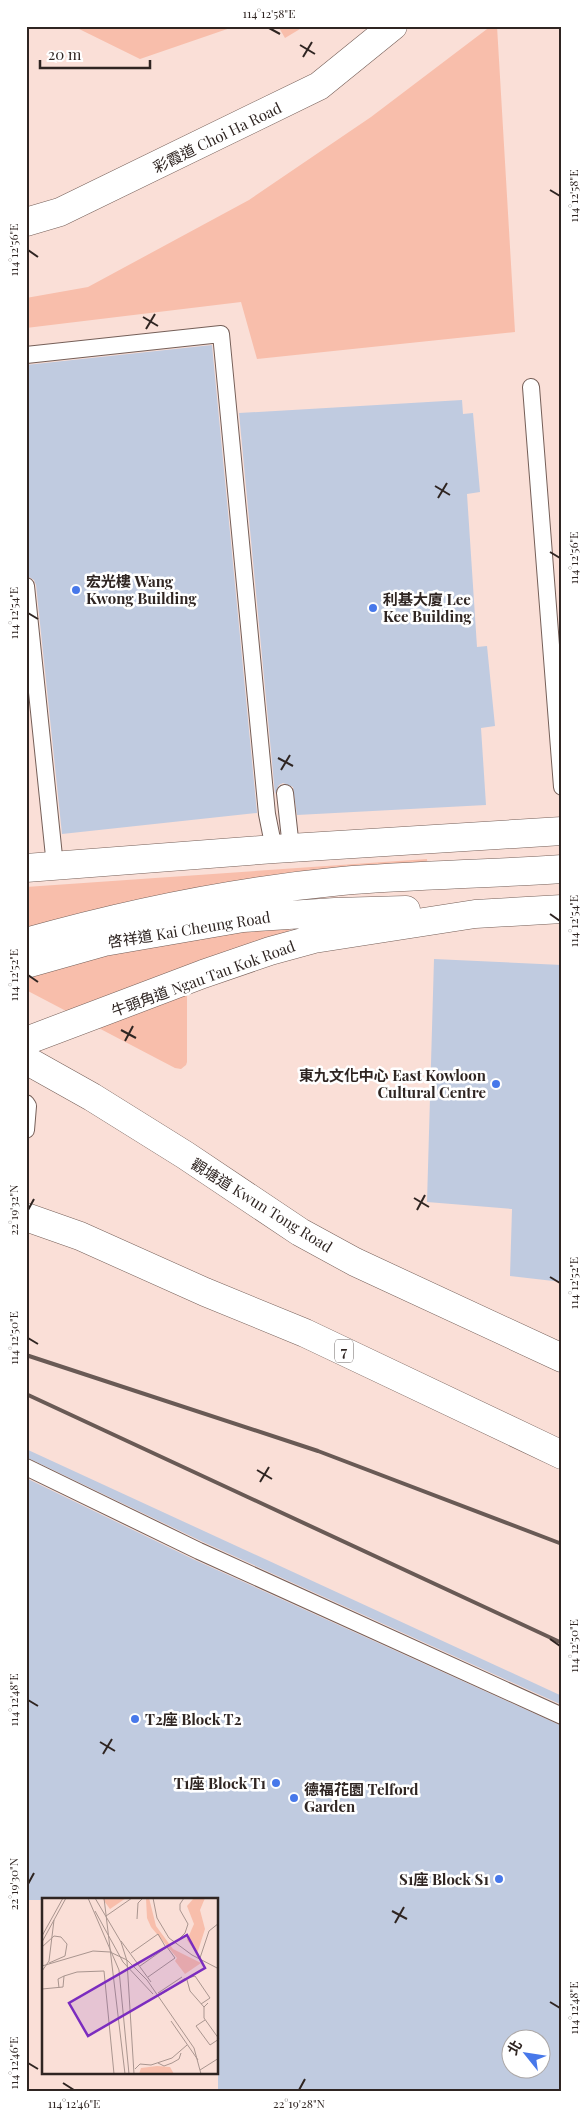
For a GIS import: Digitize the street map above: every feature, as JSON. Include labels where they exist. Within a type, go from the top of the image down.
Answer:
[{"type":"main road","name":"彩霞道 Choi Ha Road","points":[[26,222],[60,212],[319,86],[393,26]]},
{"type":"main road","points":[[26,868],[282,848],[562,831]]},
{"type":"main road","name":"啓祥道 Kai Cheung Road","points":[[26,942],[111,921],[230,896],[342,881],[562,869]]},
{"type":"main road","name":"牛頭角道 Ngau Tau Kok Road","points":[[26,1041],[203,974],[270,951],[314,939],[475,914],[562,909]]},
{"type":"main road","name":"啓祥道 Kai Cheung Road","points":[[26,964],[104,942],[243,918],[335,912],[407,910],[475,914]]},
{"type":"main road","name":"觀塘道 Kwun Tong Road","points":[[26,1060],[92,1097],[300,1232],[355,1262],[562,1358]]},
{"type":"main road","name":"7","points":[[26,1217],[80,1236],[305,1334],[432,1392],[562,1455]]},
{"type":"lane","points":[[26,354],[220,334],[267,814],[282,848]]},
{"type":"lane","points":[[531,387],[562,787]]},
{"type":"lane","points":[[26,586],[55,866]]},
{"type":"lane","points":[[282,848],[285,793]]},
{"type":"lane","points":[[26,1103],[28,1106],[26,1130]]},
{"type":"lane","points":[[26,1467],[200,1551],[562,1716]]},
{"type":"shaded area","points":[[73,26],[236,26],[140,59]]},
{"type":"shaded area","points":[[278,26],[305,26],[285,38]]},
{"type":"shaded area","points":[[491,26],[497,26],[515,332],[257,359],[241,302],[26,328],[26,298],[88,287],[249,200],[371,117]]},
{"type":"shaded area","points":[[427,859],[429,886],[26,929],[26,887]]},
{"type":"shaded area","points":[[288,920],[291,955],[187,993],[187,1062],[181,1069],[175,1068],[26,990],[26,969]]},
{"type":"building","name":"宏光樓 Wang Kwong Building","points":[[212,345],[257,813],[62,834],[36,585],[34,580],[29,577],[26,545],[26,365]]},
{"type":"building","name":"利基大廈 Lee Kee Building","points":[[462,400],[463,414],[473,413],[480,492],[467,494],[477,647],[487,646],[495,726],[481,728],[486,805],[297,815],[293,787],[283,783],[279,785],[275,794],[239,413]]},
{"type":"building","name":"東九文化中心 East Kowloon Cultural Centre","points":[[434,959],[562,965],[562,1282],[510,1276],[512,1209],[427,1202]]},
{"type":"building","points":[[26,1449],[562,1696],[562,1705],[203,1542],[26,1457]]},
{"type":"building","name":"德福花園 Telford Garden","points":[[26,1478],[195,1560],[562,1726],[562,2091],[218,2091],[219,1898],[42,1898],[42,1900],[26,1900]]},
{"type":"railway","points":[[26,1355],[318,1451],[562,1544]]},
{"type":"railway","points":[[26,1394],[562,1643]]},
{"type":"place","name":"宏光樓 Wang Kwong Building","points":[[76,590]]},
{"type":"place","name":"利基大廈 Lee Kee Building","points":[[373,608]]},
{"type":"place","name":"東九文化中心 East Kowloon Cultural Centre","points":[[496,1084]]},
{"type":"place","name":"T2座 Block T2","points":[[135,1719]]},
{"type":"place","name":"T1座 Block T1","points":[[276,1783]]},
{"type":"place","name":"德福花園 Telford Garden","points":[[294,1798]]},
{"type":"place","name":"S1座 Block S1","points":[[499,1879]]}]
